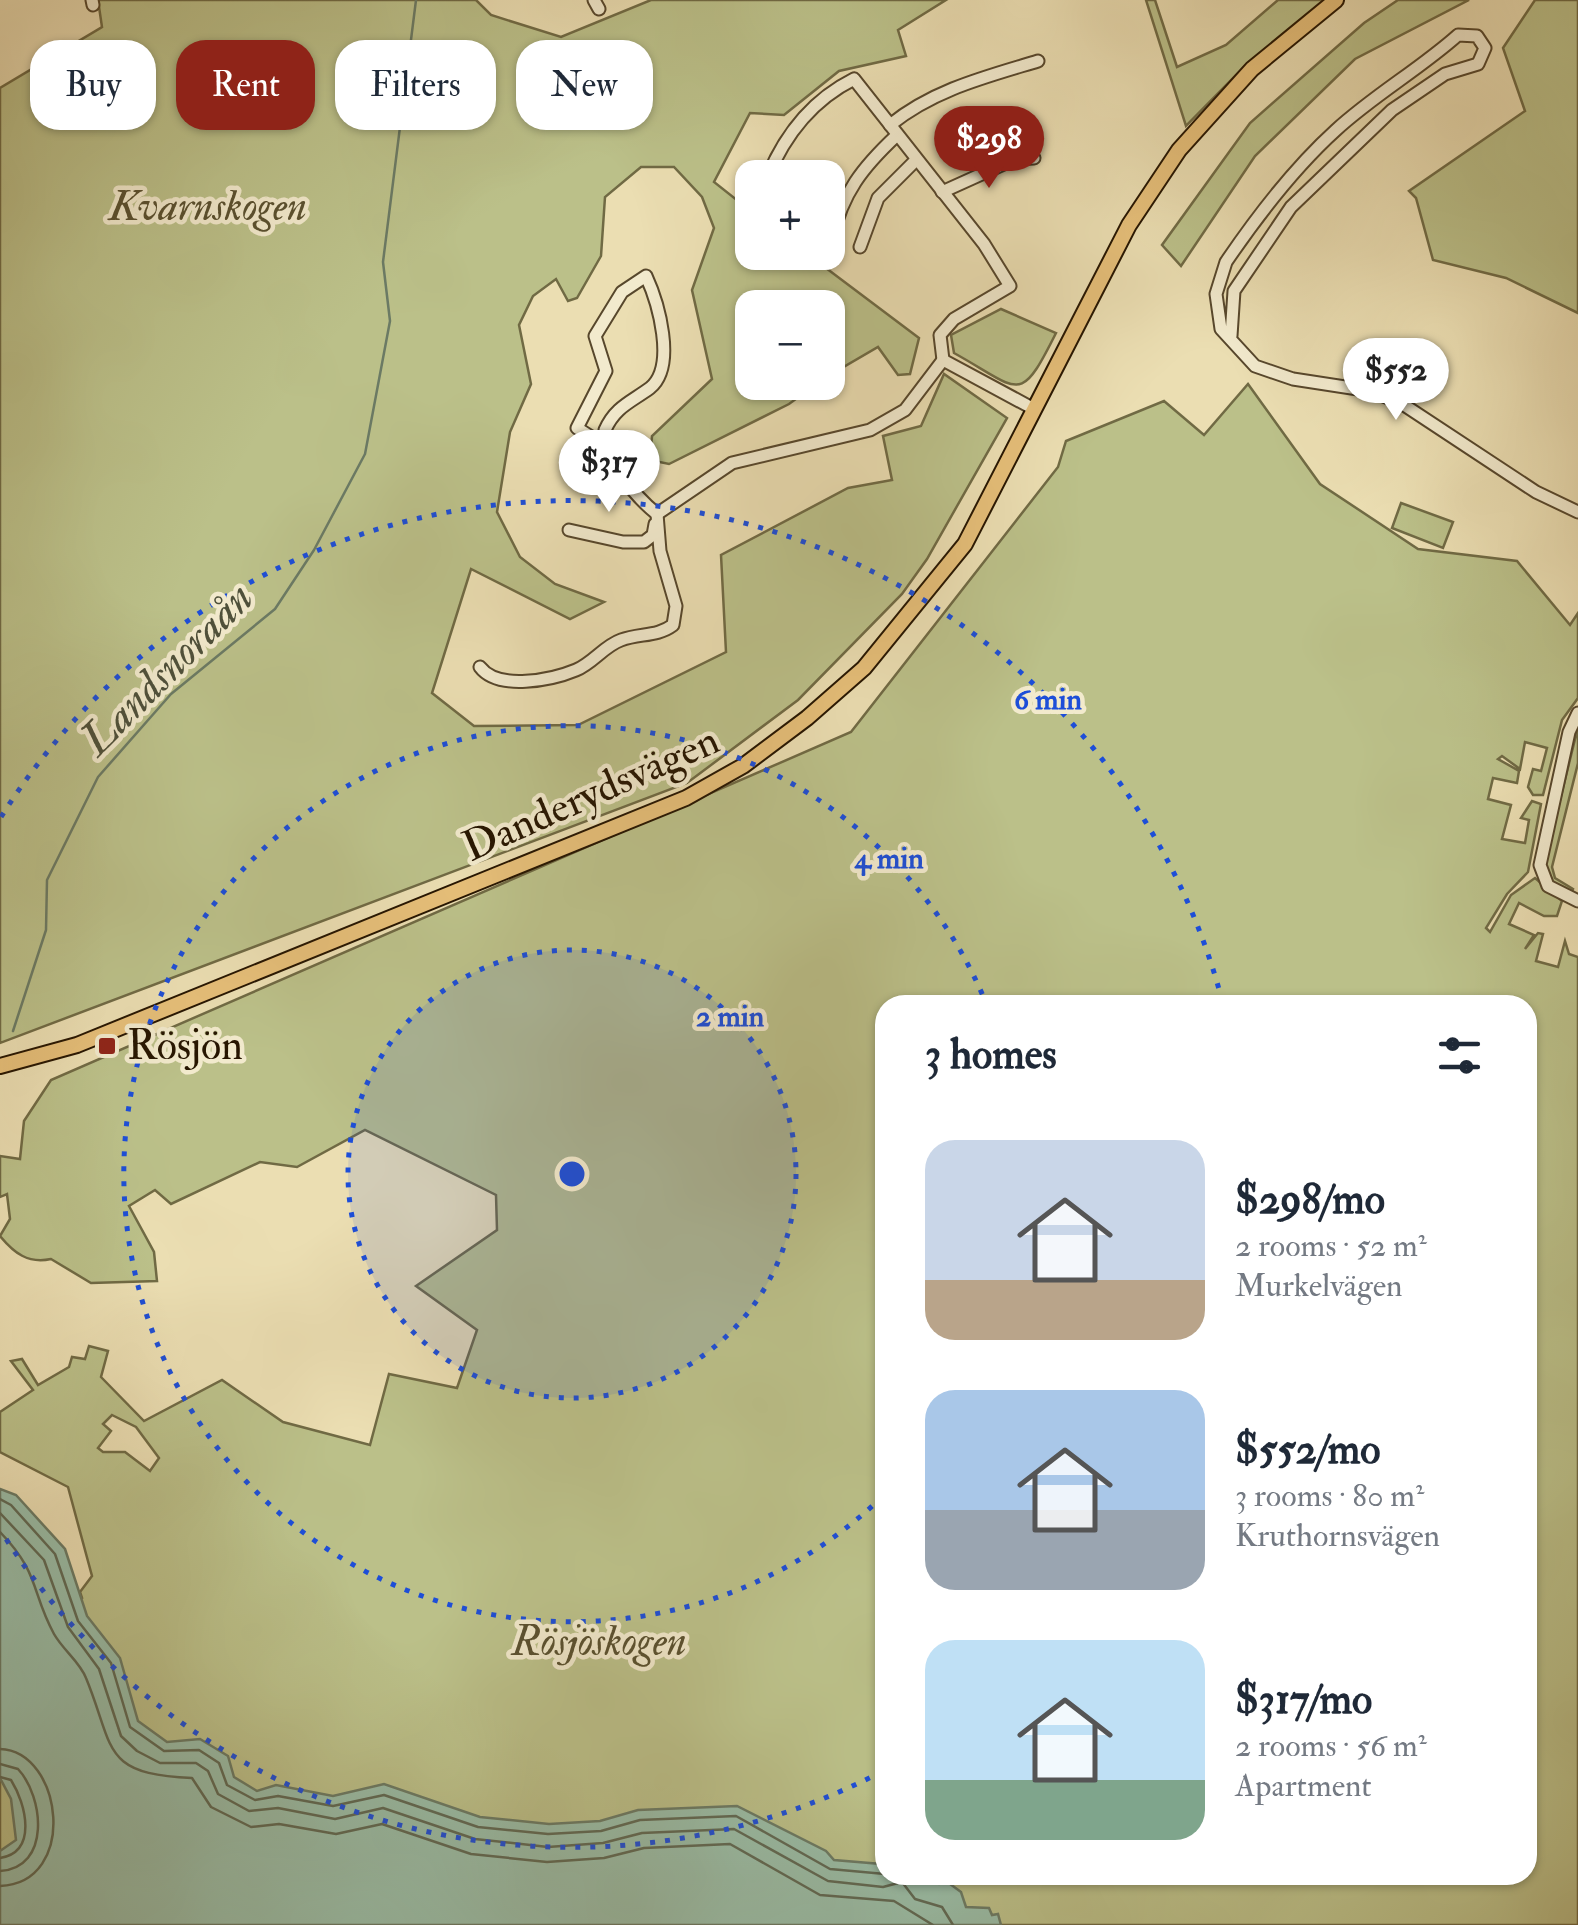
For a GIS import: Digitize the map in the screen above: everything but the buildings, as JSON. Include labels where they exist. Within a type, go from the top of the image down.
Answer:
[{"type":"main road","name":"Danderydsvägen","points":[[0,1066],[77,1045],[686,798],[743,766],[834,695],[920,604],[965,544],[1129,225],[1179,150],[1252,69],[1336,0]]},
{"type":"street","points":[[1231,336],[1234,291],[1291,207],[1392,110],[1445,74],[1478,64],[1485,48],[1477,36],[1458,35],[1440,54],[1335,130],[1275,196],[1218,280],[1217,314],[1221,328],[1248,359],[1272,374],[1371,392],[1416,410],[1536,492],[1578,512]]},
{"type":"street","points":[[845,205],[854,180],[916,104],[948,89],[1038,61]]},
{"type":"street","points":[[569,530],[623,542],[644,542],[653,535],[656,514],[732,464],[870,430],[892,420],[943,360],[940,335],[954,319],[1010,286],[854,78],[830,91],[808,110],[774,160]]},
{"type":"street","points":[[942,192],[1016,159],[1034,158]]},
{"type":"street","points":[[860,246],[878,198],[916,160]]},
{"type":"street","points":[[480,667],[485,674],[504,680],[558,675],[590,662],[617,641],[661,634],[673,625],[676,606],[660,551],[656,514],[636,497],[608,447],[605,430],[611,417],[652,386],[664,364],[662,333],[646,276],[622,292],[595,336],[606,370],[577,428],[590,440],[608,447]]},
{"type":"street","points":[[943,360],[1034,409]]},
{"type":"street","points":[[1578,713],[1569,732],[1540,865],[1548,886],[1578,901]]},
{"type":"green space","name":"Kvarnskogen","points":[[98,0],[476,0],[491,15],[561,37],[651,0],[946,0],[898,30],[906,56],[839,71],[784,115],[750,113],[714,182],[735,199],[735,270],[829,270],[919,338],[910,374],[898,375],[878,347],[845,366],[845,290],[735,290],[735,400],[795,400],[669,464],[650,460],[652,436],[712,379],[692,290],[714,228],[702,197],[674,167],[641,167],[605,197],[601,256],[577,298],[568,301],[556,279],[533,296],[519,325],[531,384],[510,432],[497,512],[520,557],[555,584],[604,602],[570,619],[471,569],[432,693],[474,726],[578,725],[726,652],[721,555],[848,488],[892,480],[883,436],[921,426],[944,374],[1007,418],[927,559],[902,594],[798,700],[687,783],[0,1043],[0,88],[30,70],[30,130],[156,130],[156,40],[80,40],[102,27]]},
{"type":"green space","points":[[1146,0],[1155,0],[1177,67],[1226,45],[1278,0],[1327,0],[1245,66],[1186,126]]},
{"type":"green space","points":[[1398,0],[1469,0],[1355,59],[1255,156],[1181,266],[1162,245],[1250,123],[1364,23]]},
{"type":"green space","points":[[1535,0],[1578,0],[1578,313],[1506,278],[1433,260],[1416,198],[1409,191],[1525,111],[1503,48]]},
{"type":"green space","points":[[1001,309],[1056,333],[1034,373],[1016,385],[954,353],[951,335]]},
{"type":"green space","name":"Rösjöskogen","points":[[1248,384],[1320,484],[1418,549],[1517,561],[1570,625],[1578,613],[1578,698],[1562,720],[1543,795],[1533,795],[1528,787],[1533,769],[1541,771],[1547,748],[1525,742],[1520,769],[1502,756],[1498,759],[1519,771],[1517,783],[1493,778],[1488,799],[1511,805],[1502,839],[1525,843],[1529,820],[1521,818],[1532,801],[1541,804],[1528,872],[1507,894],[1486,928],[1490,932],[1511,895],[1535,878],[1562,901],[1557,916],[1544,916],[1519,903],[1509,924],[1534,935],[1525,949],[1538,933],[1543,934],[1536,961],[1558,967],[1565,941],[1569,954],[1578,957],[1578,1925],[0,1925],[0,1641],[82,1598],[80,1592],[92,1576],[68,1487],[0,1452],[0,1412],[33,1390],[11,1361],[22,1359],[38,1385],[69,1367],[72,1357],[85,1359],[89,1346],[108,1351],[101,1377],[144,1421],[222,1380],[283,1422],[370,1445],[389,1374],[457,1388],[477,1330],[416,1286],[497,1230],[496,1195],[365,1130],[297,1167],[260,1162],[171,1204],[155,1190],[129,1206],[154,1252],[157,1281],[91,1283],[51,1259],[22,1256],[0,1236],[10,1219],[7,1194],[0,1197],[0,1156],[20,1159],[24,1121],[51,1080],[851,732],[1058,467],[1066,441],[1164,401],[1204,435]],"holes":[[[112,1415],[136,1427],[159,1458],[150,1471],[125,1452],[103,1452],[98,1448],[111,1431],[103,1424]]]},
{"type":"green space","points":[[1401,503],[1453,522],[1443,548],[1392,528]]},
{"type":"green space","points":[[1578,727],[1578,763],[1552,867],[1555,878],[1573,889],[1571,894],[1552,883],[1544,865]]},
{"type":"water","points":[[0,1489],[16,1495],[65,1549],[87,1616],[120,1658],[138,1721],[167,1742],[200,1739],[228,1756],[234,1777],[257,1791],[276,1785],[333,1796],[384,1784],[480,1817],[549,1824],[600,1821],[638,1810],[737,1806],[826,1851],[834,1860],[875,1863],[875,1885],[951,1885],[961,1892],[966,1907],[989,1908],[992,1915],[998,1914],[1001,1925],[0,1925],[0,1851],[16,1840],[11,1799],[0,1778]]},
{"type":"waterway","name":"Landsnoraån","points":[[13,1031],[46,930],[47,880],[98,777],[171,694],[275,609],[314,550],[365,454],[390,321],[383,262],[416,0]]},
{"type":"place","name":"Rösjön","points":[[107,1046]]}]
